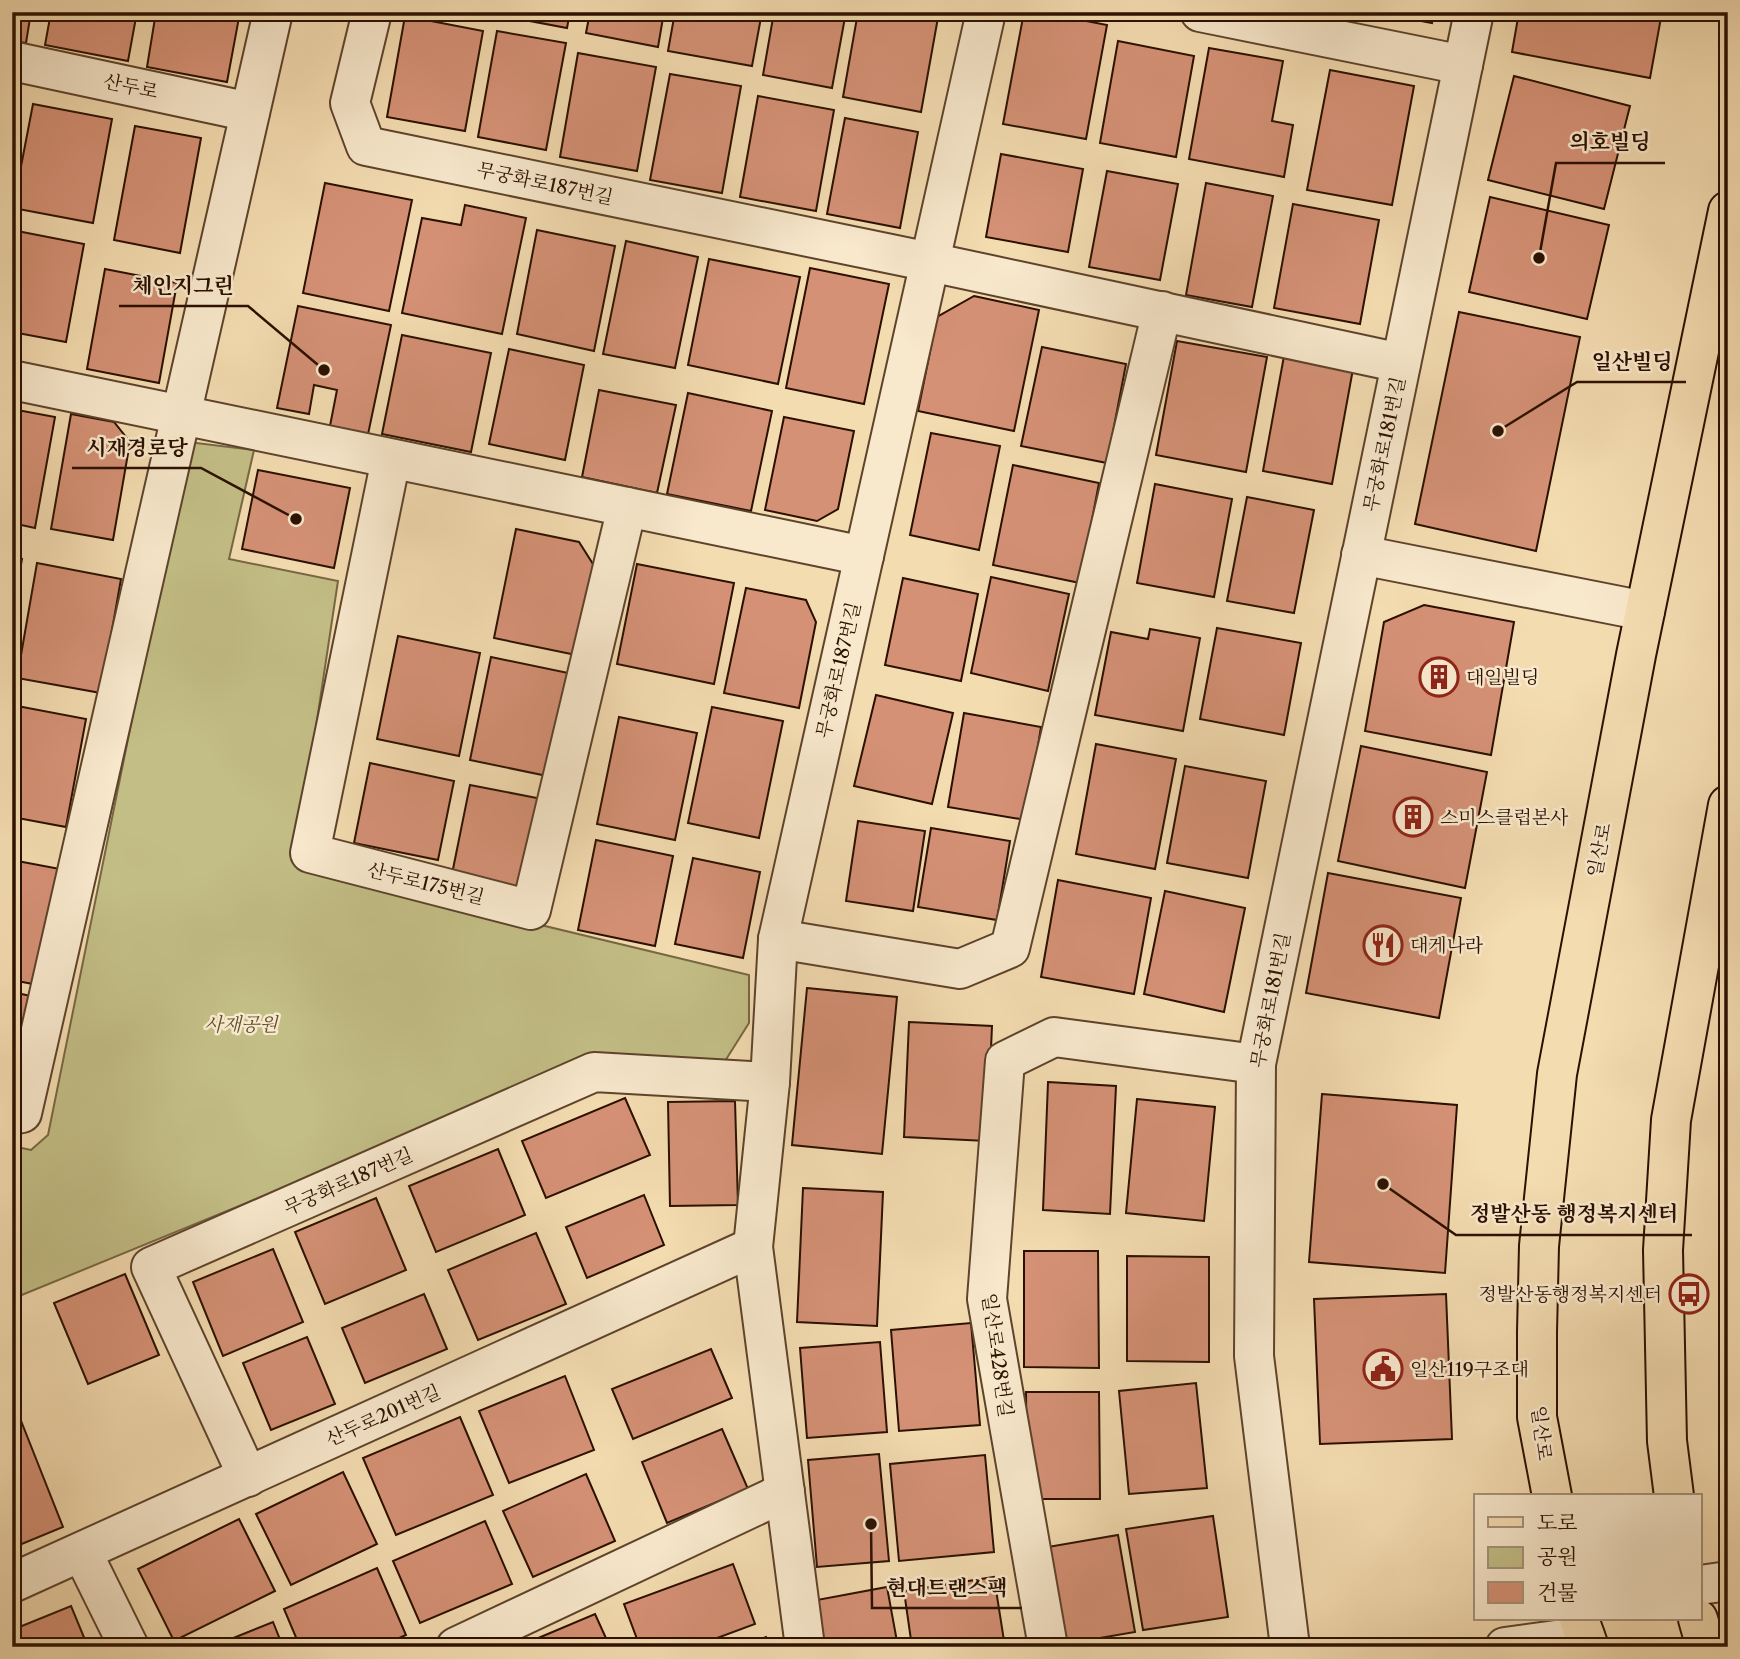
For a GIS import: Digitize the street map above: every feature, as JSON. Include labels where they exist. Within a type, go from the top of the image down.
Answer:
[{"type":"main road","name":"일산로","points":[[1552,1494],[1537,1418],[1538,1258],[1558,1074],[1645,611],[1728,211]]},
{"type":"main road","points":[[1674,1494],[1667,1441],[1664,1250],[1671,1120],[1728,805]]},
{"type":"main road","points":[[1698,1620],[1706,1647]]},
{"type":"street","points":[[17,1114],[273,12]]},
{"type":"street","name":"무궁화로187번길","points":[[372,12],[350,103],[366,146],[930,262]]},
{"type":"street","name":"무궁화로187번길","points":[[805,1647],[753,1247],[770,1082],[778,939],[986,12]]},
{"type":"street","points":[[1200,12],[1463,65]]},
{"type":"street","name":"무궁화로181번길","points":[[1290,1647],[1254,1356],[1256,1065],[1474,12]]},
{"type":"street","name":"산두로","points":[[12,61],[250,112]]},
{"type":"street","name":"무궁화로181번길","points":[[930,262],[1401,363]]},
{"type":"street","points":[[778,939],[960,968],[1010,948],[1162,312]]},
{"type":"street","points":[[12,380],[864,556]]},
{"type":"street","name":"산두로175번길","points":[[391,459],[310,853],[531,910],[626,507]]},
{"type":"street","points":[[1361,555],[1645,611]]},
{"type":"street","name":"일산로428번길","points":[[1048,1647],[987,1299],[1005,1061],[1054,1037],[1256,1065]]},
{"type":"street","name":"무궁화로187번길","points":[[248,1477],[151,1268],[594,1072],[770,1082]]},
{"type":"street","name":"산두로201번길","points":[[12,1583],[753,1247]]},
{"type":"street","points":[[456,1647],[785,1492]]},
{"type":"street","points":[[82,1552],[129,1647]]},
{"type":"street","points":[[1702,1585],[1728,1581]]},
{"type":"street","points":[[1505,1647],[1584,1634]]},
{"type":"green space","name":"사재공원","points":[[188,442],[254,450],[229,559],[338,581],[295,866],[749,975],[749,1023],[720,1069],[588,1063],[12,1299],[12,1146],[31,1150],[48,1135]]},
{"type":"building","points":[[12,12],[31,12],[26,43],[12,41]]},
{"type":"building","points":[[51,12],[137,12],[128,61],[45,45]]},
{"type":"building","points":[[156,12],[240,12],[227,82],[147,67]]},
{"type":"building","points":[[499,12],[570,12],[567,28],[498,15]]},
{"type":"building","points":[[590,12],[664,12],[658,47],[586,33]]},
{"type":"building","points":[[675,12],[762,12],[752,66],[668,51]]},
{"type":"building","points":[[774,12],[846,12],[832,88],[763,75]]},
{"type":"building","points":[[858,12],[939,12],[921,112],[843,97]]},
{"type":"building","points":[[1024,12],[1040,12],[1107,25],[1086,139],[1003,124]]},
{"type":"building","points":[[1374,12],[1434,12],[1432,23]]},
{"type":"building","points":[[1519,12],[1662,12],[1650,78],[1512,52]]},
{"type":"building","points":[[405,16],[483,31],[465,131],[387,117]]},
{"type":"building","points":[[497,31],[566,43],[546,150],[478,137]]},
{"type":"building","points":[[1118,41],[1194,56],[1176,157],[1100,143]]},
{"type":"building","points":[[1209,48],[1283,61],[1272,121],[1293,125],[1284,177],[1189,159]]},
{"type":"building","points":[[578,53],[656,67],[637,171],[560,157]]},
{"type":"building","points":[[1330,70],[1414,86],[1392,205],[1307,190]]},
{"type":"building","points":[[670,74],[741,86],[722,193],[650,180]]},
{"type":"building","points":[[1514,76],[1630,106],[1604,209],[1488,180]]},
{"type":"building","points":[[758,96],[834,110],[816,211],[740,197]]},
{"type":"building","points":[[33,104],[112,119],[93,223],[13,208]]},
{"type":"building","points":[[12,108],[17,109],[12,133]]},
{"type":"building","points":[[845,118],[918,132],[900,228],[827,214]]},
{"type":"building","points":[[135,126],[201,138],[180,253],[114,240]]},
{"type":"building","points":[[1001,154],[1083,169],[1068,252],[986,237]]},
{"type":"building","points":[[1107,171],[1178,184],[1160,280],[1089,267]]},
{"type":"building","points":[[325,183],[412,200],[389,311],[303,293]]},
{"type":"building","points":[[1206,183],[1273,196],[1252,307],[1186,295]]},
{"type":"building","points":[[1490,197],[1609,225],[1587,319],[1469,292]]},
{"type":"building","points":[[1293,204],[1379,220],[1360,324],[1274,308]]},
{"type":"building","points":[[465,205],[526,218],[502,334],[402,313],[422,218],[461,225]]},
{"type":"building","points":[[12,230],[84,244],[66,342],[12,332]]},
{"type":"building","points":[[537,230],[615,246],[594,351],[517,334]]},
{"type":"building","points":[[626,241],[698,257],[675,368],[603,354]]},
{"type":"building","points":[[709,259],[800,277],[778,384],[688,365]]},
{"type":"building","points":[[810,268],[889,284],[864,404],[786,388]]},
{"type":"building","points":[[105,269],[177,283],[159,383],[87,369]]},
{"type":"building","points":[[974,296],[1039,310],[1014,431],[918,411],[937,317]]},
{"type":"building","points":[[298,306],[391,325],[367,439],[329,431],[337,390],[314,385],[309,414],[277,408]]},
{"type":"building","points":[[1459,312],[1580,337],[1536,551],[1415,524]]},
{"type":"building","points":[[402,335],[491,353],[471,452],[382,434]]},
{"type":"building","points":[[1177,341],[1267,357],[1246,472],[1156,455]]},
{"type":"building","points":[[1042,347],[1126,364],[1107,463],[1021,446]]},
{"type":"building","points":[[509,349],[584,365],[565,460],[489,444]]},
{"type":"building","points":[[1284,356],[1353,369],[1332,484],[1263,471]]},
{"type":"building","points":[[599,390],[676,405],[657,493],[582,477]]},
{"type":"building","points":[[688,393],[772,411],[751,511],[667,494]]},
{"type":"building","points":[[12,409],[55,417],[35,528],[12,523]]},
{"type":"building","points":[[71,414],[114,422],[130,442],[113,540],[51,529]]},
{"type":"building","points":[[784,417],[854,431],[838,509],[817,521],[765,510]]},
{"type":"building","points":[[931,433],[1000,446],[979,550],[910,535]]},
{"type":"building","points":[[1013,465],[1099,483],[1080,583],[993,565]]},
{"type":"building","points":[[258,470],[350,488],[334,568],[242,549]]},
{"type":"building","points":[[1155,484],[1232,499],[1214,597],[1137,583]]},
{"type":"building","points":[[1247,497],[1314,510],[1294,613],[1227,601]]},
{"type":"building","points":[[516,529],[579,542],[598,572],[581,656],[494,638]]},
{"type":"building","points":[[12,558],[22,559],[12,615]]},
{"type":"building","points":[[37,563],[121,579],[101,693],[17,678]]},
{"type":"building","points":[[637,564],[734,583],[714,684],[617,664]]},
{"type":"building","points":[[991,577],[1069,594],[1048,691],[971,673]]},
{"type":"building","points":[[903,578],[978,594],[961,681],[885,665]]},
{"type":"building","points":[[746,588],[806,600],[816,622],[799,708],[724,693]]},
{"type":"building","name":"대일빌딩","points":[[1424,605],[1514,622],[1491,755],[1365,731],[1384,622]]},
{"type":"building","points":[[1217,628],[1301,643],[1284,735],[1200,719]]},
{"type":"building","points":[[1150,629],[1200,638],[1183,731],[1095,715],[1111,632],[1148,639]]},
{"type":"building","points":[[398,636],[480,653],[459,756],[377,739]]},
{"type":"building","points":[[491,657],[573,674],[552,777],[470,760]]},
{"type":"building","points":[[876,695],[953,713],[932,804],[854,786]]},
{"type":"building","points":[[12,705],[86,719],[66,827],[12,817]]},
{"type":"building","points":[[712,707],[783,721],[759,838],[688,823]]},
{"type":"building","points":[[964,713],[1041,727],[1026,820],[948,807]]},
{"type":"building","points":[[619,717],[697,733],[675,840],[597,824]]},
{"type":"building","points":[[1096,744],[1176,759],[1155,869],[1076,854]]},
{"type":"building","name":"스미스클럽본사","points":[[1361,746],[1487,772],[1465,888],[1338,861]]},
{"type":"building","points":[[370,763],[454,781],[438,860],[354,843]]},
{"type":"building","points":[[1185,766],[1266,781],[1248,878],[1167,863]]},
{"type":"building","points":[[470,785],[542,799],[523,889],[452,874]]},
{"type":"building","points":[[858,821],[925,831],[913,911],[846,901]]},
{"type":"building","points":[[931,828],[1010,841],[997,920],[918,907]]},
{"type":"building","points":[[596,840],[673,856],[655,946],[578,930]]},
{"type":"building","points":[[693,858],[760,872],[743,958],[675,944]]},
{"type":"building","points":[[12,860],[60,869],[38,985],[12,980]]},
{"type":"building","name":"대게나라","points":[[1328,873],[1461,898],[1439,1018],[1306,993]]},
{"type":"building","points":[[1058,880],[1151,898],[1134,994],[1041,977]]},
{"type":"building","points":[[1165,891],[1245,908],[1224,1012],[1144,994]]},
{"type":"building","points":[[807,988],[897,997],[882,1154],[792,1145]]},
{"type":"building","points":[[12,992],[31,996],[12,1083]]},
{"type":"building","points":[[909,1022],[992,1026],[987,1141],[904,1137]]},
{"type":"building","points":[[1048,1082],[1116,1086],[1110,1214],[1043,1210]]},
{"type":"building","points":[[1322,1094],[1457,1105],[1445,1273],[1309,1262]]},
{"type":"building","points":[[625,1098],[650,1155],[546,1198],[522,1141]]},
{"type":"building","points":[[1137,1099],[1215,1107],[1204,1221],[1126,1213]]},
{"type":"building","points":[[735,1101],[738,1205],[670,1206],[668,1102]]},
{"type":"building","points":[[498,1149],[525,1215],[436,1252],[409,1186]]},
{"type":"building","points":[[803,1188],[883,1192],[877,1326],[797,1322]]},
{"type":"building","points":[[644,1195],[664,1245],[587,1278],[566,1227]]},
{"type":"building","points":[[376,1198],[406,1270],[325,1304],[295,1232]]},
{"type":"building","points":[[536,1233],[566,1304],[478,1340],[448,1270]]},
{"type":"building","points":[[273,1249],[303,1322],[223,1356],[193,1282]]},
{"type":"building","points":[[1024,1251],[1098,1251],[1099,1368],[1024,1367]]},
{"type":"building","points":[[1127,1256],[1209,1257],[1209,1362],[1127,1361]]},
{"type":"building","points":[[125,1274],[159,1355],[88,1384],[54,1303]]},
{"type":"building","points":[[424,1294],[447,1349],[365,1383],[342,1328]]},
{"type":"building","name":"일산119구조대","points":[[1446,1294],[1452,1439],[1320,1444],[1314,1299]]},
{"type":"building","points":[[971,1323],[980,1425],[899,1431],[891,1330]]},
{"type":"building","points":[[307,1337],[335,1404],[271,1430],[243,1363]]},
{"type":"building","points":[[880,1342],[887,1432],[807,1438],[800,1348]]},
{"type":"building","points":[[711,1349],[732,1398],[633,1439],[612,1389]]},
{"type":"building","points":[[565,1376],[594,1450],[509,1483],[479,1411]]},
{"type":"building","points":[[1196,1383],[1207,1488],[1129,1494],[1119,1391]]},
{"type":"building","points":[[1026,1392],[1099,1392],[1100,1499],[1027,1499]]},
{"type":"building","points":[[12,1398],[63,1527],[12,1548]]},
{"type":"building","points":[[460,1417],[493,1495],[396,1535],[363,1458]]},
{"type":"building","points":[[722,1429],[748,1489],[667,1523],[642,1462]]},
{"type":"building","points":[[879,1454],[889,1561],[817,1567],[808,1460]]},
{"type":"building","points":[[985,1455],[994,1552],[899,1561],[890,1464]]},
{"type":"building","points":[[343,1472],[377,1544],[291,1585],[256,1514]]},
{"type":"building","points":[[586,1474],[615,1541],[533,1577],[503,1511]]},
{"type":"building","points":[[1213,1516],[1228,1617],[1143,1630],[1126,1529]]},
{"type":"building","points":[[239,1519],[275,1591],[174,1641],[138,1569]]},
{"type":"building","points":[[485,1521],[512,1584],[420,1623],[393,1561]]},
{"type":"building","points":[[1118,1535],[1135,1632],[1059,1645],[1042,1548]]},
{"type":"building","points":[[733,1564],[755,1624],[693,1647],[640,1647],[624,1604]]},
{"type":"building","points":[[377,1568],[406,1635],[379,1647],[300,1647],[284,1609]]},
{"type":"building","points":[[994,1577],[1005,1647],[912,1647],[904,1591]]},
{"type":"building","points":[[887,1587],[898,1647],[825,1647],[817,1600]]},
{"type":"building","points":[[71,1606],[88,1647],[12,1647],[12,1630]]},
{"type":"building","points":[[595,1614],[610,1647],[517,1647]]},
{"type":"building","points":[[273,1622],[283,1647],[211,1647]]},
{"type":"building","points":[[766,1637],[769,1647],[739,1647]]},
{"type":"place","name":"의호빌딩","points":[[1539,258]]},
{"type":"place","name":"체인지그린","points":[[324,370]]},
{"type":"place","name":"일산빌딩","points":[[1498,431]]},
{"type":"place","name":"시재경로당","points":[[296,519]]},
{"type":"place","name":"대일빌딩","points":[[1439,677]]},
{"type":"place","name":"스미스클럽본사","points":[[1413,817]]},
{"type":"place","name":"대게나라","points":[[1383,945]]},
{"type":"place","name":"정발산동 행정복지센터","points":[[1383,1184]]},
{"type":"place","name":"정발산동행정복지센터","points":[[1689,1294]]},
{"type":"place","name":"일산119구조대","points":[[1383,1369]]},
{"type":"place","name":"현대트랜스팩","points":[[871,1524]]}]
